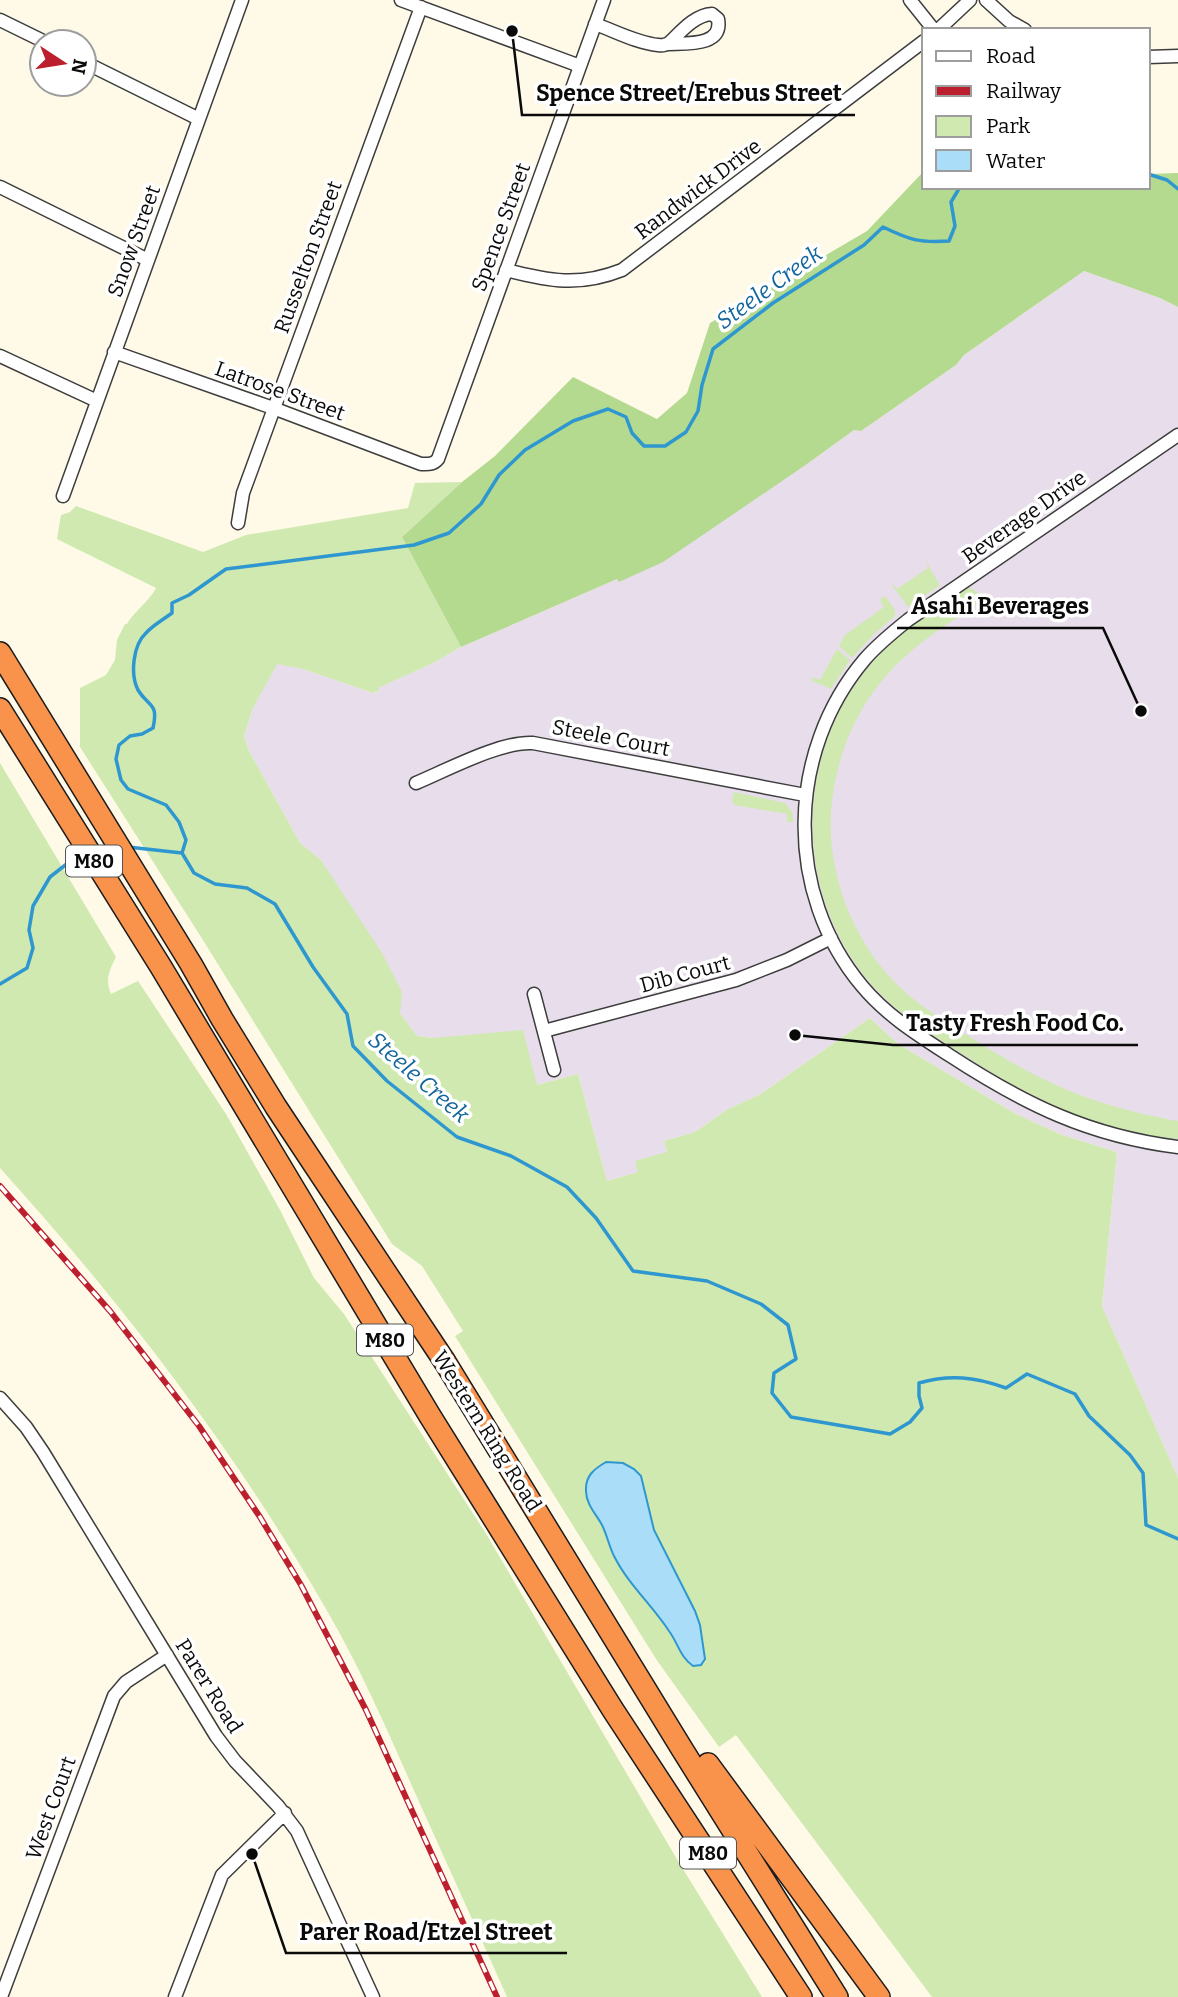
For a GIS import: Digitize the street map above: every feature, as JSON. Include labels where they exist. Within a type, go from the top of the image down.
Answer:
[{"type":"highway","points":[[0,638],[60,750]]},
{"type":"highway","name":"Western Ring Road","points":[[0,653],[276,1107],[445,1362],[837,1997]]},
{"type":"highway","name":"Western Ring Road","points":[[0,711],[161,967],[430,1416],[613,1710],[801,1997]]},
{"type":"highway","points":[[445,1362],[722,1786],[878,1997]]},
{"type":"highway","points":[[613,1710],[656,1792],[784,1997]]},
{"type":"street","name":"Snow Street","points":[[63,496],[242,0]]},
{"type":"street","points":[[401,0],[580,66]]},
{"type":"street","name":"Spence Street","points":[[432,464],[438,459],[604,0]]},
{"type":"street","points":[[910,0],[934,28]]},
{"type":"street","points":[[938,28],[970,0]]},
{"type":"street","points":[[986,0],[1022,28]]},
{"type":"street","name":"Russelton Street","points":[[238,523],[243,493],[273,408],[421,7]]},
{"type":"street","points":[[0,20],[28,34]]},
{"type":"street","points":[[595,23],[643,41],[658,45],[668,44]]},
{"type":"street","name":"Randwick Drive","points":[[506,270],[543,280],[569,282],[594,279],[622,270],[922,43]]},
{"type":"street","points":[[1150,57],[1178,57]]},
{"type":"street","points":[[98,69],[199,119]]},
{"type":"street","points":[[0,187],[148,260]]},
{"type":"street","name":"Latrose Street","points":[[114,352],[421,464],[432,464]]},
{"type":"street","points":[[0,356],[97,401]]},
{"type":"street","name":"Beverage Drive","points":[[1178,435],[919,612],[884,639],[865,659],[834,704],[816,746],[805,795],[804,843],[807,866],[821,916],[831,938],[851,971],[881,1007],[922,1038],[989,1081],[1034,1105],[1092,1128],[1134,1140],[1178,1147]]},
{"type":"street","name":"Steele Court","points":[[416,783],[514,743],[523,742],[805,795]]},
{"type":"street","name":"Dib Court","points":[[544,1031],[736,980],[787,960],[831,938]]},
{"type":"street","points":[[534,994],[554,1070]]},
{"type":"street","name":"Parer Road","points":[[0,1398],[39,1445],[221,1744],[285,1813],[302,1838],[373,1997]]},
{"type":"street","name":"West Court","points":[[1,1997],[114,1696],[126,1682],[167,1655]]},
{"type":"street","points":[[175,1997],[222,1875],[285,1813]]},
{"type":"shaded area","points":[[1084,271],[1178,307],[1178,1478],[1102,1306],[1117,1152],[1062,1135],[1016,1114],[898,1044],[870,1018],[759,1095],[728,1109],[695,1132],[664,1141],[667,1152],[638,1172],[607,1181],[578,1074],[537,1085],[433,1038],[417,1036],[400,1013],[321,860],[300,843],[249,751],[244,736],[253,708],[276,663],[303,669],[373,693],[378,692],[377,688],[461,647],[617,579],[807,464],[854,430],[861,431]]},
{"type":"green space","points":[[922,173],[922,189],[1150,189],[1150,174],[1178,173],[1178,307],[1084,271],[861,431],[854,430],[663,562],[619,582],[617,579],[461,647],[402,537],[495,456],[573,377],[657,419],[687,393],[710,323],[867,231]]},
{"type":"green space","points":[[462,482],[402,537],[461,647],[378,688],[379,691],[373,693],[303,669],[277,664],[253,708],[244,736],[249,751],[300,843],[321,860],[382,953],[402,992],[400,1013],[417,1036],[433,1038],[523,1030],[537,1085],[578,1074],[607,1181],[638,1172],[635,1161],[667,1152],[664,1141],[695,1132],[728,1109],[759,1095],[870,1018],[898,1044],[1016,1114],[1062,1135],[1117,1152],[1102,1306],[1178,1478],[1178,1997],[932,1997],[736,1735],[719,1747],[656,1659],[455,1336],[463,1331],[422,1266],[392,1244],[80,747],[80,688],[106,675],[115,660],[117,640],[125,624],[156,588],[57,539],[61,515],[76,506],[203,552],[246,535],[408,508],[415,483]]},
{"type":"green space","points":[[925,560],[940,585],[908,607],[892,585],[897,589],[928,568]]},
{"type":"green space","points":[[969,587],[986,598],[933,634],[886,676],[874,690],[855,722],[841,757],[833,793],[831,836],[839,885],[848,909],[871,953],[904,991],[930,1012],[1050,1082],[1123,1109],[1178,1121],[1178,1139],[1123,1129],[1070,1112],[1020,1089],[932,1034],[906,1016],[871,984],[845,946],[826,905],[816,862],[813,817],[818,773],[831,730],[852,690],[880,654],[912,627]]},
{"type":"green space","points":[[885,596],[895,610],[895,616],[852,658],[839,646],[845,635],[884,607],[880,600]]},
{"type":"green space","points":[[837,649],[850,660],[831,689],[812,681],[813,677],[820,680]]},
{"type":"green space","points":[[0,763],[116,957],[109,976],[111,994],[138,981],[226,1114],[280,1210],[314,1278],[344,1314],[485,1532],[678,1861],[762,1997],[507,1997],[362,1678],[339,1632],[291,1550],[254,1492],[175,1380],[90,1272],[0,1168]]},
{"type":"green space","points":[[734,792],[785,803],[792,812],[793,822],[787,822],[787,814],[734,805]]},
{"type":"water","points":[[606,1462],[623,1463],[641,1476],[654,1530],[700,1625],[705,1659],[701,1665],[693,1666],[685,1658],[662,1621],[626,1576],[614,1556],[602,1525],[589,1505],[586,1496],[587,1481],[594,1470]]},
{"type":"waterway","name":"Steele Creek","points":[[1150,175],[1167,180],[1178,189]]},
{"type":"waterway","name":"Steele Creek","points":[[128,847],[182,853],[186,840],[179,822],[166,805],[128,789],[121,780],[116,759],[119,745],[130,736],[153,728],[154,709],[138,690],[134,676],[134,660],[142,638],[172,613],[172,603],[189,595],[226,569],[414,545],[449,533],[481,504],[499,475],[525,450],[573,421],[608,409],[626,417],[632,433],[644,446],[665,446],[686,432],[698,411],[702,385],[713,349],[773,303],[864,245],[883,227],[915,240],[949,241],[955,226],[951,202],[959,189]]},
{"type":"waterway","name":"Steele Creek","points":[[0,984],[27,968],[33,948],[29,930],[33,906],[50,877],[82,852]]},
{"type":"waterway","name":"Steele Creek","points":[[182,853],[194,873],[215,884],[247,888],[275,904],[313,967],[347,1014],[353,1046],[387,1081],[457,1137],[511,1156],[567,1187],[596,1218],[633,1271],[707,1281],[761,1304],[788,1325],[796,1359],[774,1373],[772,1393],[791,1417],[890,1434],[910,1422],[922,1408],[919,1383],[941,1378],[963,1378],[1006,1388],[1027,1374],[1075,1394],[1089,1416],[1130,1455],[1143,1473],[1146,1525],[1178,1539]]},
{"type":"railway","points":[[0,1186],[110,1311],[199,1426],[260,1517],[301,1585],[366,1710],[497,1997]]},
{"type":"place","name":"Spence Street/Erebus Street","points":[[512,31]]},
{"type":"place","name":"Asahi Beverages","points":[[1141,711]]},
{"type":"place","name":"Tasty Fresh Food Co.","points":[[795,1035]]},
{"type":"place","name":"Parer Road/Etzel Street","points":[[252,1854]]}]
